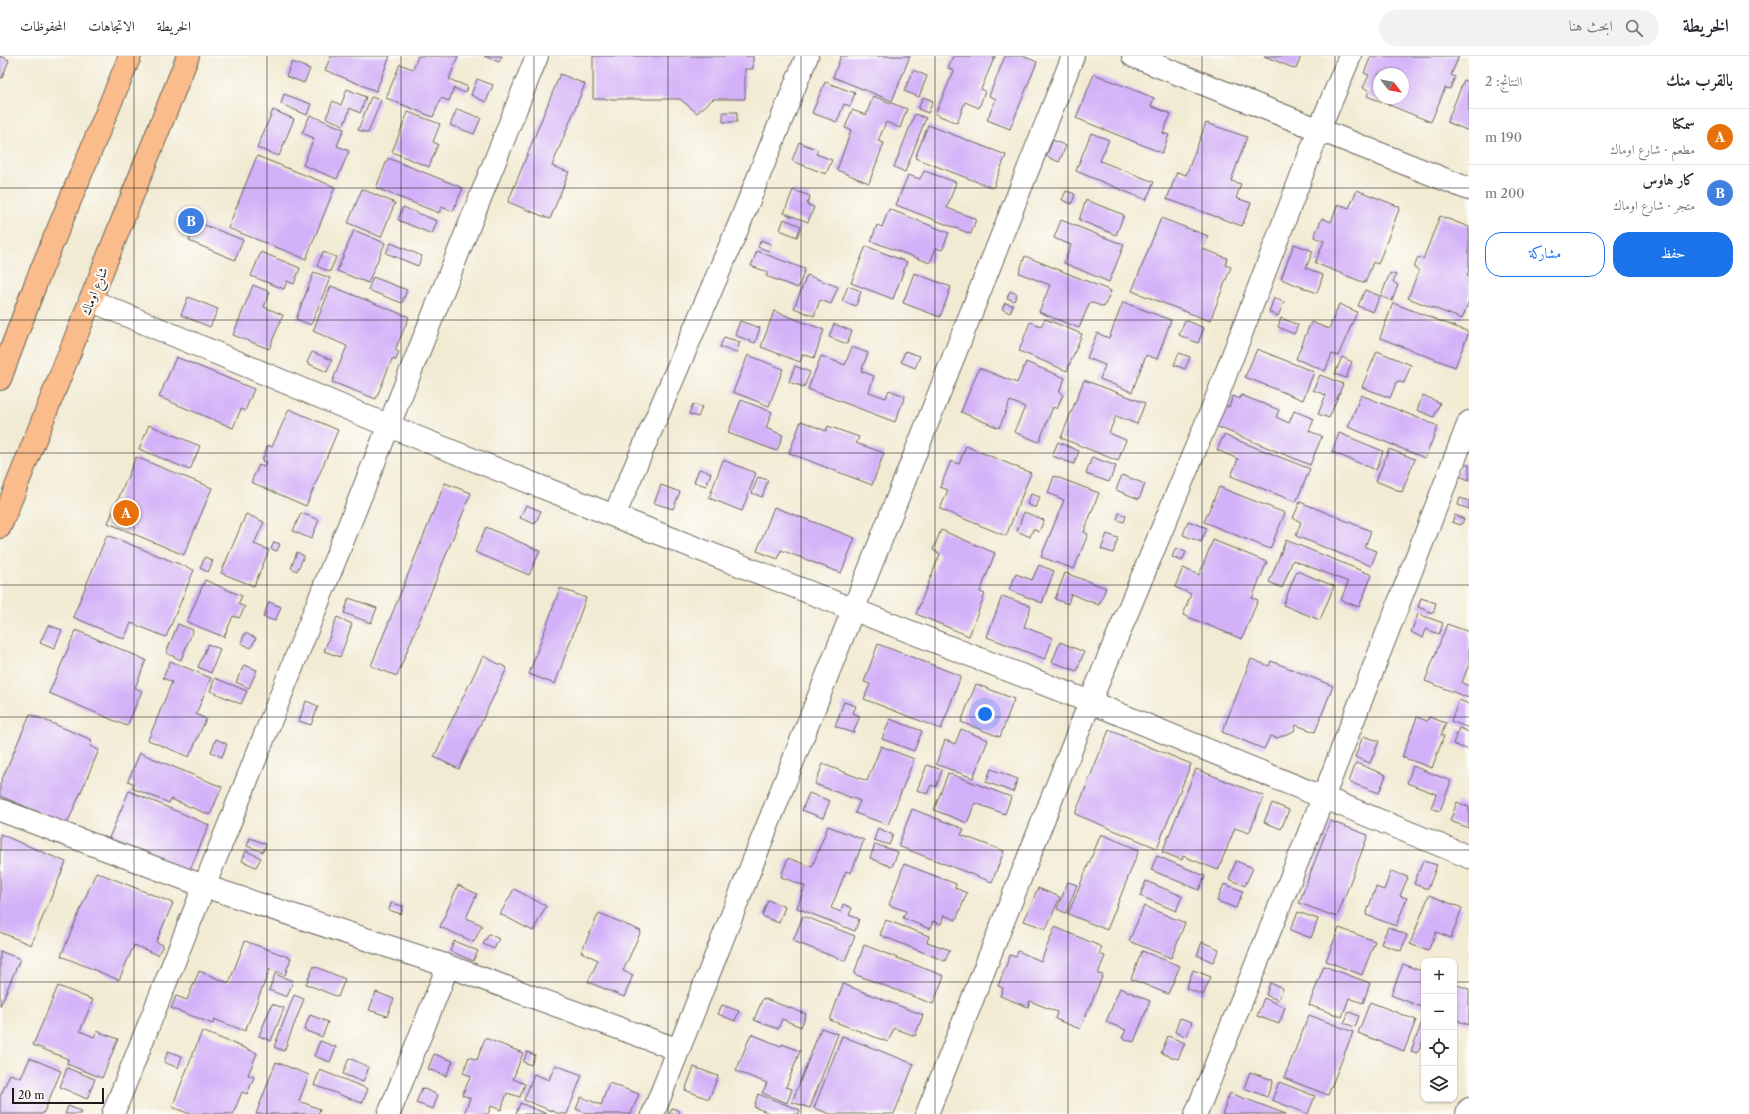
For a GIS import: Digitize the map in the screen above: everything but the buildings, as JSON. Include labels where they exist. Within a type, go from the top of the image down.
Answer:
[{"type":"main road","points":[[0,378],[37,280],[130,56]]},
{"type":"main road","name":"شارع اوماك","points":[[0,527],[188,56]]},
{"type":"street","points":[[113,1114],[537,56]]},
{"type":"street","points":[[614,516],[739,225],[807,56]]},
{"type":"street","points":[[653,1114],[1073,56]]},
{"type":"street","points":[[1133,56],[1469,189]]},
{"type":"street","points":[[926,1114],[1090,702],[1215,402],[1350,56]]},
{"type":"street","points":[[90,300],[389,426],[614,516],[1090,702],[1469,857]]},
{"type":"street","points":[[1196,1114],[1323,798],[1469,422]]},
{"type":"street","points":[[0,810],[204,886],[448,966],[679,1050]]},
{"type":"street","points":[[389,1114],[448,966]]},
{"type":"street","points":[[1467,1114],[1469,1109]]},
{"type":"place","name":"كار هاوس","points":[[191,221]]},
{"type":"place","name":"سمكنا","points":[[126,513]]}]
